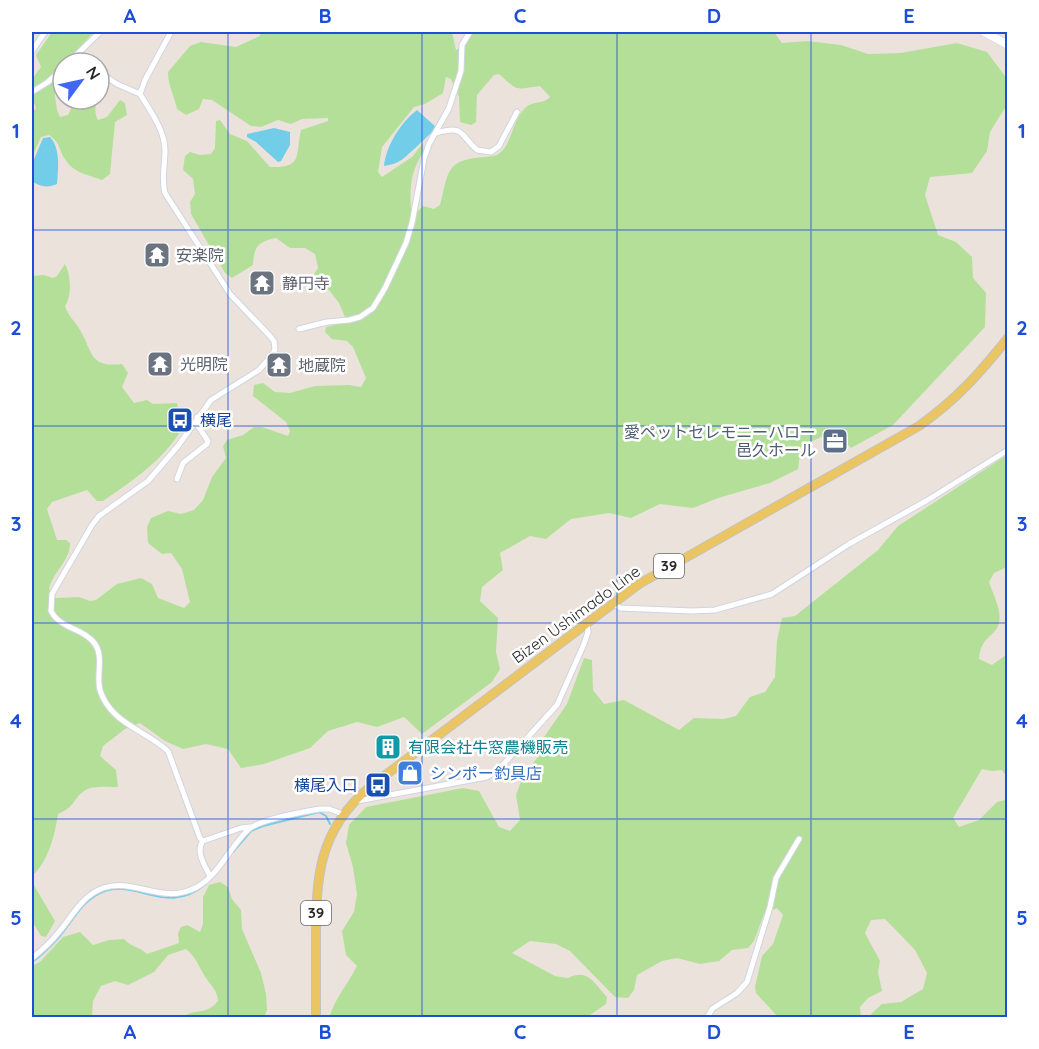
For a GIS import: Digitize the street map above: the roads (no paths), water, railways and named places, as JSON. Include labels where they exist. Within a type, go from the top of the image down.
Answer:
[{"type":"main road","name":"Bizen Ushimado Line","points":[[316,1017],[316,895],[322,858],[343,814],[352,802],[639,584],[919,426],[945,408],[963,391],[1008,338]]},
{"type":"street","points":[[32,51],[45,32]]},
{"type":"street","points":[[81,51],[100,32]]},
{"type":"street","points":[[141,94],[145,80],[171,32]]},
{"type":"street","points":[[299,329],[360,317],[373,308],[396,267],[406,243],[424,159],[455,90],[462,65],[462,45],[470,32]]},
{"type":"street","points":[[984,32],[1008,45]]},
{"type":"street","points":[[32,92],[51,79]]},
{"type":"street","points":[[111,80],[141,94],[164,140],[163,184],[169,201],[230,294],[270,336],[275,345],[273,354],[254,374],[220,393],[204,408],[178,446],[148,481],[107,510],[92,525],[60,577],[50,602],[51,611],[60,623],[94,642],[97,649],[100,689],[118,719],[159,743],[168,751],[174,761],[193,823],[203,841]]},
{"type":"street","points":[[436,133],[449,129],[457,130],[464,134],[477,150],[491,152],[499,146],[517,112]]},
{"type":"street","points":[[177,479],[183,463],[208,441],[198,426],[197,417]]},
{"type":"street","points":[[613,603],[620,608],[715,610],[771,594],[849,544],[918,506],[1008,450]]},
{"type":"street","points":[[352,802],[487,777],[500,769],[557,705],[584,644],[588,632],[587,623]]},
{"type":"street","points":[[210,876],[200,852],[200,845],[203,841],[241,828],[319,808],[343,814]]},
{"type":"street","points":[[32,958],[59,933],[86,897],[99,889],[113,885],[168,895],[186,892],[198,887],[210,876],[251,827]]},
{"type":"street","points":[[707,1017],[712,1009],[737,993],[747,982],[772,901],[776,878],[799,839]]},
{"type":"water","points":[[417,110],[436,127],[403,159],[384,166],[395,135]]},
{"type":"water","points":[[274,128],[290,132],[290,145],[281,161],[278,162],[247,137],[247,134]]},
{"type":"water","points":[[50,137],[57,153],[57,184],[38,185],[32,181],[32,164],[43,138]]},
{"type":"waterway","points":[[233,852],[251,831],[263,826],[319,812],[326,816],[330,824]]},
{"type":"waterway","points":[[32,962],[56,940],[82,907],[100,893],[113,889],[126,889],[164,897],[177,897],[191,893],[206,884]]},
{"type":"place","name":"安楽院","points":[[157,255]]},
{"type":"place","name":"静円寺","points":[[262,283]]},
{"type":"place","name":"光明院","points":[[160,364]]},
{"type":"place","name":"地蔵院","points":[[279,365]]},
{"type":"place","name":"横尾","points":[[180,420]]},
{"type":"place","name":"愛ペットセレモニーハロー 邑久ホール","points":[[835,441]]},
{"type":"place","name":"有限会社牛窓農機販売","points":[[388,747]]},
{"type":"place","name":"シンポー釣具店","points":[[410,773]]},
{"type":"place","name":"横尾入口","points":[[378,785]]}]
